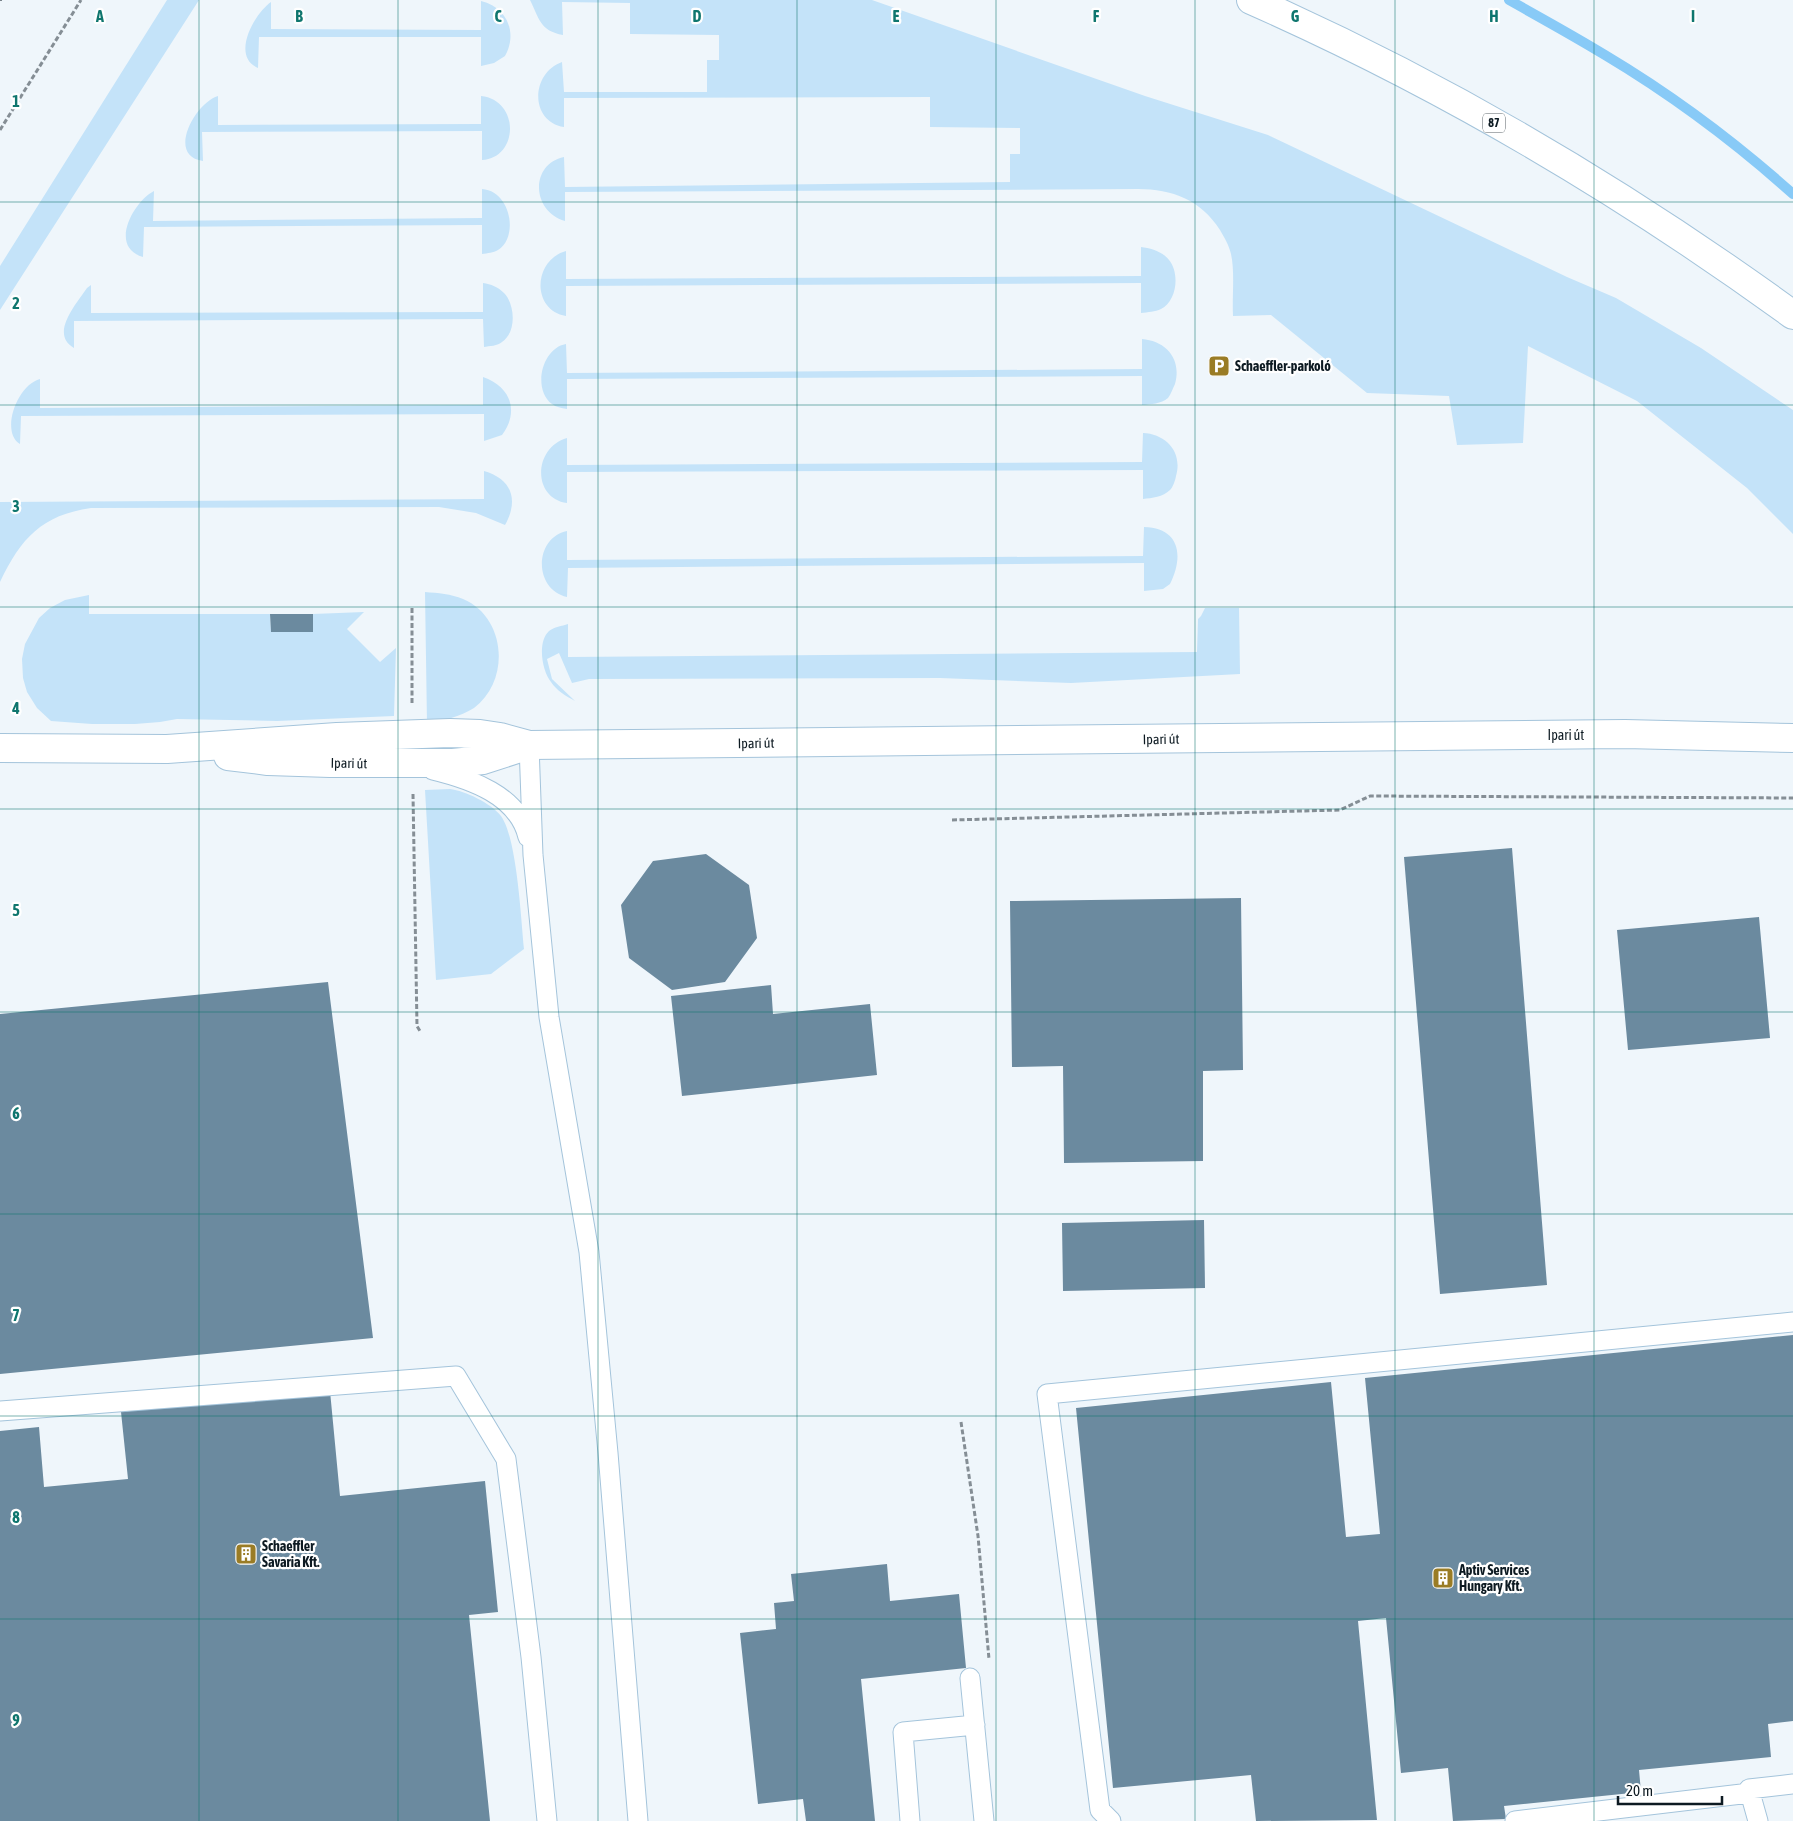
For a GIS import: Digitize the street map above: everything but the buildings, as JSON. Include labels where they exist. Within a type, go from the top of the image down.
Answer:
[{"type":"street","name":"87","points":[[1251,0],[1362,53],[1526,141],[1692,245],[1793,315]]},
{"type":"street","name":"Ipari út","points":[[2,749],[168,749],[337,737],[450,733],[500,737],[529,745]]},
{"type":"street","name":"Ipari út","points":[[168,749],[268,761],[412,764],[483,760],[529,745],[1625,734],[1793,738]]},
{"type":"lane","points":[[529,745],[533,855],[549,1017],[589,1252],[609,1463],[638,1821]]},
{"type":"lane","points":[[412,764],[467,780],[486,788],[504,800],[519,816],[526,829],[533,855]]},
{"type":"lane","points":[[1111,1821],[1100,1810],[1047,1394],[1793,1322]]},
{"type":"lane","points":[[0,1411],[456,1376],[506,1459],[531,1657],[547,1821]]},
{"type":"lane","points":[[970,1678],[984,1821]]},
{"type":"lane","points":[[910,1821],[903,1732],[975,1725]]},
{"type":"lane","points":[[1758,1821],[1749,1790],[1793,1784]]},
{"type":"lane","points":[[1515,1821],[1750,1793]]},
{"type":"path","points":[[0,130],[81,0]]},
{"type":"path","points":[[412,606],[412,705]]},
{"type":"path","points":[[413,791],[417,1026],[420,1031]]},
{"type":"path","points":[[952,820],[1340,810],[1370,796],[1793,798]]},
{"type":"path","points":[[961,1422],[978,1536],[990,1664]]},
{"type":"shaded area","points":[[167,0],[199,0],[0,310],[0,266]]},
{"type":"shaded area","points":[[530,0],[872,0],[1145,96],[1268,135],[1567,277],[1616,298],[1701,348],[1793,410],[1793,534],[1747,488],[1637,401],[1528,346],[1523,443],[1457,445],[1449,396],[1367,393],[1271,315],[1233,316],[1232,261],[1226,241],[1220,230],[1204,211],[1185,198],[1174,194],[1138,189],[565,192],[565,221],[554,216],[546,208],[539,188],[540,178],[545,169],[553,161],[564,157],[565,187],[1010,182],[1010,154],[1020,154],[1020,128],[930,127],[930,97],[564,98],[564,127],[553,123],[545,116],[540,107],[538,96],[544,76],[562,62],[564,92],[707,92],[707,60],[719,60],[719,35],[630,34],[630,3],[562,2],[563,35],[549,30],[541,23]]},
{"type":"shaded area","points":[[481,1],[498,9],[503,15],[508,22],[510,39],[505,56],[494,63],[481,66],[481,37],[259,37],[258,68],[250,62],[246,54],[248,35],[252,25],[258,15],[271,2],[271,29],[481,30]]},
{"type":"shaded area","points":[[218,96],[218,125],[481,124],[481,96],[494,100],[503,107],[508,117],[510,129],[508,140],[503,150],[494,157],[482,160],[482,131],[202,132],[203,161],[192,157],[187,150],[185,140],[193,118],[201,108]]},
{"type":"shaded area","points":[[482,189],[492,192],[500,198],[509,215],[510,226],[505,244],[494,252],[482,254],[482,225],[144,227],[143,257],[133,252],[127,244],[128,224],[133,214],[146,196],[154,191],[153,221],[482,218]]},
{"type":"shaded area","points":[[1141,247],[1149,248],[1164,255],[1175,272],[1176,279],[1171,300],[1166,305],[1156,311],[1141,313],[1141,283],[566,286],[566,316],[555,312],[547,305],[540,285],[542,274],[547,264],[555,256],[566,251],[566,279],[1141,276]]},
{"type":"shaded area","points":[[483,283],[494,286],[504,293],[508,298],[512,311],[513,318],[510,332],[502,342],[493,346],[484,347],[483,319],[74,321],[74,348],[67,342],[64,335],[67,318],[91,285],[91,313],[483,312]]},
{"type":"shaded area","points":[[1142,339],[1158,343],[1174,359],[1177,375],[1175,384],[1168,398],[1159,403],[1142,405],[1142,376],[567,379],[567,409],[554,405],[546,397],[542,389],[541,379],[546,361],[551,353],[558,347],[566,344],[567,373],[1142,369]]},
{"type":"shaded area","points":[[483,377],[500,386],[506,393],[511,408],[507,426],[502,435],[484,441],[484,414],[21,416],[20,444],[14,438],[11,430],[11,420],[18,399],[24,390],[40,379],[40,408],[483,405]]},
{"type":"shaded area","points":[[1143,433],[1151,434],[1165,441],[1175,452],[1177,459],[1178,467],[1172,487],[1161,496],[1154,498],[1143,499],[1143,470],[567,472],[567,503],[556,499],[547,492],[541,472],[548,452],[556,443],[567,438],[567,465],[1142,462]]},
{"type":"shaded area","points":[[484,471],[501,479],[507,485],[510,492],[512,507],[505,525],[476,513],[439,507],[91,508],[59,516],[35,531],[16,553],[0,582],[0,502],[484,499]]},
{"type":"shaded area","points":[[1144,527],[1165,532],[1176,545],[1177,563],[1174,574],[1170,584],[1163,589],[1144,591],[1144,563],[568,568],[567,597],[556,592],[548,584],[543,574],[542,564],[548,543],[556,536],[567,531],[567,560],[1143,556]]},
{"type":"shaded area","points":[[425,592],[458,597],[477,608],[488,620],[495,634],[498,650],[498,666],[494,682],[486,696],[474,708],[463,714],[427,724]]},
{"type":"shaded area","points":[[89,595],[89,614],[270,614],[271,632],[313,631],[313,614],[364,612],[347,629],[380,662],[396,648],[394,716],[277,721],[177,719],[135,724],[92,724],[51,721],[37,708],[27,692],[23,678],[22,659],[25,644],[39,618],[50,608],[65,600]]},
{"type":"shaded area","points":[[1205,608],[1239,608],[1240,674],[1071,683],[940,678],[589,679],[572,683],[559,653],[547,659],[552,679],[575,701],[553,685],[545,671],[542,656],[543,642],[549,631],[568,624],[568,657],[1197,652],[1198,619]]},
{"type":"shaded area","points":[[450,789],[470,795],[484,802],[501,816],[511,842],[515,860],[524,949],[491,974],[436,980],[425,790]]},
{"type":"waterway","points":[[1509,0],[1630,70],[1679,103],[1749,156],[1793,194]]},
{"type":"place","name":"Schaeffler-parkoló","points":[[1219,366]]},
{"type":"place","name":"Schaeffler Savaria Kft.","points":[[246,1554]]},
{"type":"place","name":"Aptiv Services Hungary Kft.","points":[[1443,1578]]}]
